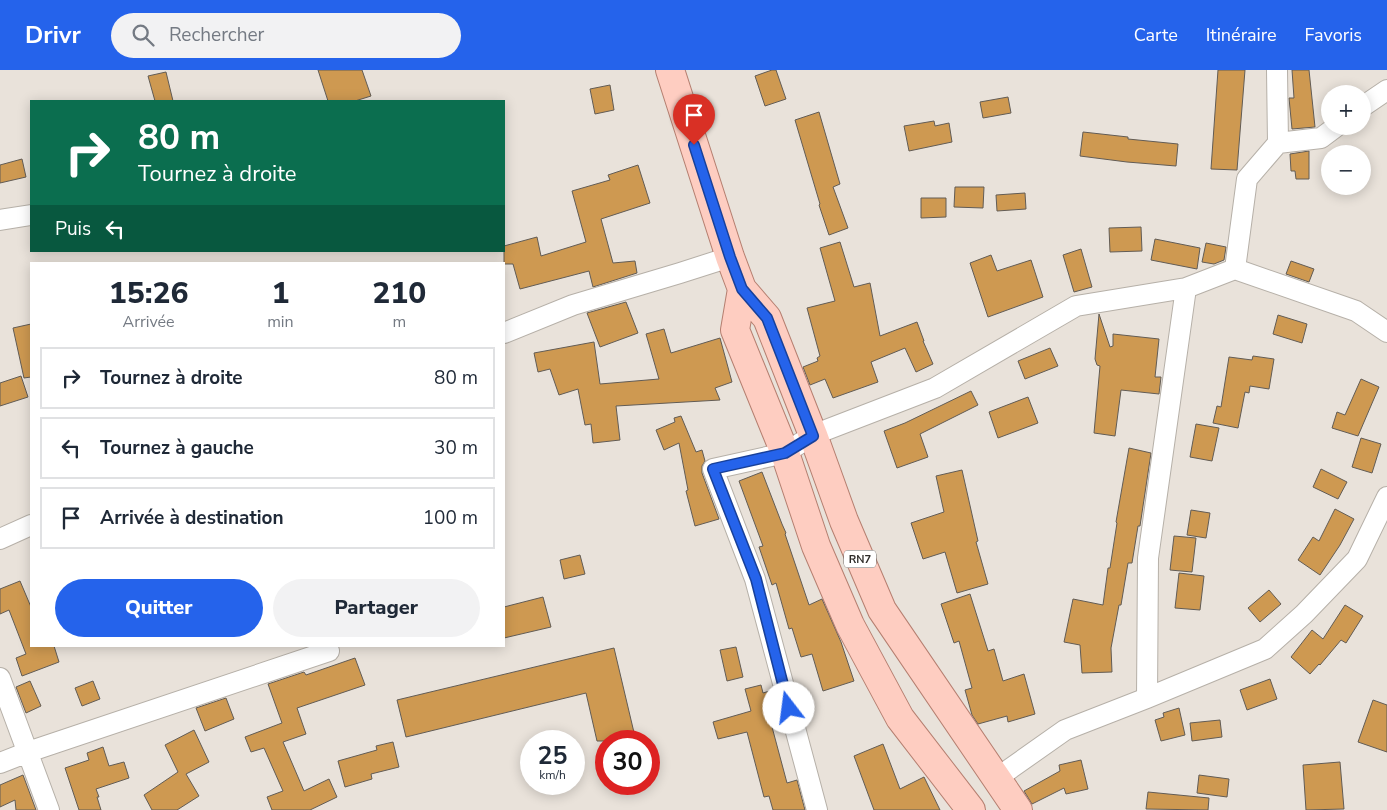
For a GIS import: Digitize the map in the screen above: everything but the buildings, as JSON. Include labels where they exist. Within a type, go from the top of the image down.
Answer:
[{"type":"main road","name":"RN7","points":[[670,70],[742,289],[767,318],[844,521],[882,610],[1018,810]]},
{"type":"main road","name":"RN7","points":[[742,289],[735,330],[785,453],[816,546],[850,625],[900,718],[971,810]]},
{"type":"main road","points":[[850,625],[882,610]]},
{"type":"street","points":[[1235,269],[1247,179],[1278,143],[1277,70]]},
{"type":"street","points":[[1371,101],[1387,90]]},
{"type":"street","points":[[1278,143],[1321,138],[1325,135]]},
{"type":"street","points":[[0,220],[30,215]]},
{"type":"street","points":[[505,333],[572,305],[730,257]]},
{"type":"street","points":[[816,810],[756,579],[713,469],[785,453],[813,436],[936,388],[1076,306],[1186,288],[1235,269],[1356,311],[1387,332]]},
{"type":"street","points":[[1147,698],[1148,558],[1186,288]]},
{"type":"street","points":[[997,778],[1065,730],[1265,649],[1304,614],[1357,559],[1387,497]]},
{"type":"street","points":[[0,539],[30,525]]},
{"type":"street","points":[[0,763],[329,651]]},
{"type":"street","points":[[0,678],[49,810]]},
{"type":"route","points":[[694,145],[742,289],[767,318],[813,436],[785,453],[713,469],[756,579],[789,708]]}]
